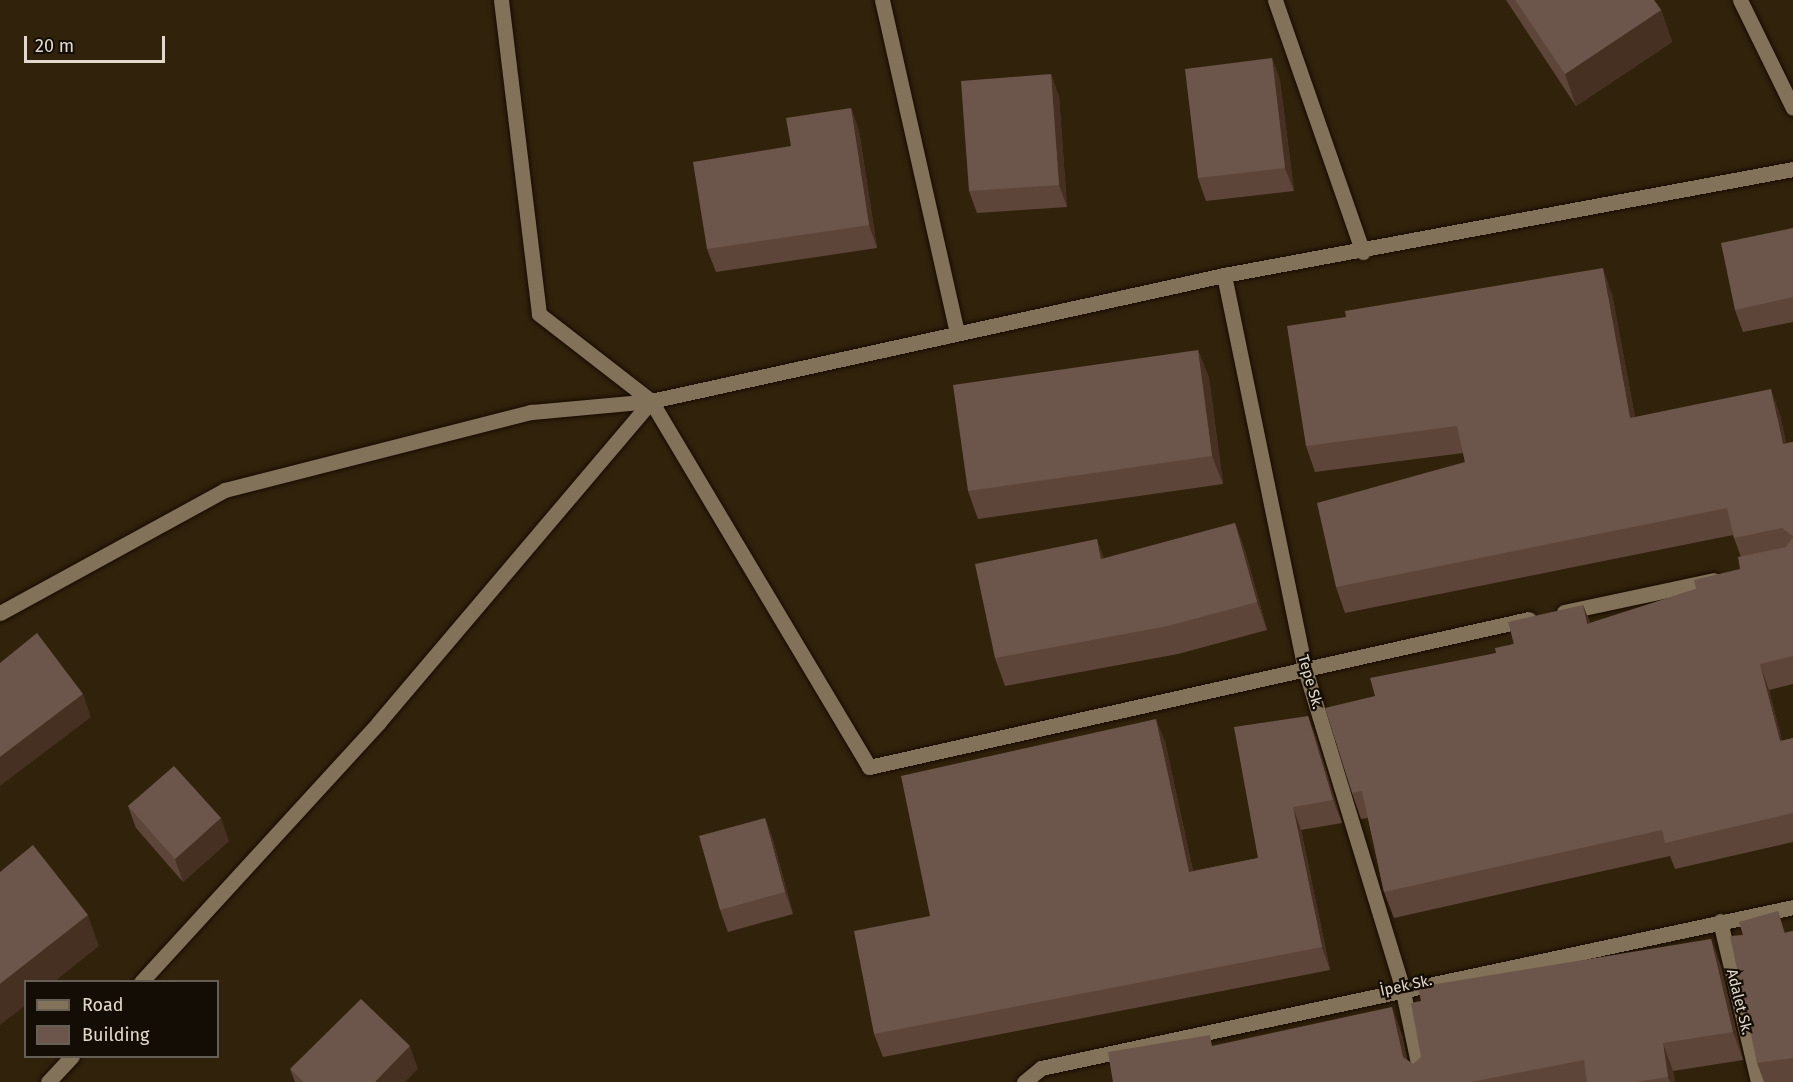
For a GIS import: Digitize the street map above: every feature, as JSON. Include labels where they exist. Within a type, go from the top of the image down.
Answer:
[{"type":"street","points":[[501,0],[539,314],[651,401],[869,767],[1304,666],[1735,576]]},
{"type":"street","points":[[882,0],[957,332]]},
{"type":"street","points":[[1275,0],[1363,252]]},
{"type":"street","points":[[1740,0],[1793,108]]},
{"type":"street","points":[[0,613],[225,490],[531,412],[651,401],[1224,275],[1363,252],[1793,169]]},
{"type":"street","name":"Tepe Sk.","points":[[1224,275],[1304,666],[1402,987],[1422,1082]]},
{"type":"street","points":[[142,980],[379,722],[651,401]]},
{"type":"street","name":"İpek Sk.","points":[[1024,1082],[1044,1075],[1402,987],[1793,907]]},
{"type":"street","name":"Adalet Sk.","points":[[1720,921],[1758,1082]]},
{"type":"street","points":[[48,1082],[70,1058]]},
{"type":"building","points":[[1515,0],[1654,0],[1661,10],[1565,74]]},
{"type":"building","points":[[1272,58],[1285,168],[1198,178],[1185,69]]},
{"type":"building","points":[[1051,74],[1059,185],[969,191],[961,81]]},
{"type":"building","points":[[851,108],[869,225],[707,249],[693,162],[791,146],[786,118]]},
{"type":"building","points":[[1793,228],[1793,297],[1735,310],[1721,243]]},
{"type":"building","points":[[1603,268],[1630,418],[1771,389],[1783,444],[1793,442],[1793,536],[1782,528],[1734,538],[1727,508],[1336,587],[1317,503],[1465,462],[1457,426],[1306,446],[1287,326],[1346,317],[1345,311]]},
{"type":"building","points":[[1198,350],[1212,456],[968,491],[953,385]]},
{"type":"building","points":[[1235,523],[1257,602],[1168,626],[995,658],[975,564],[1097,539],[1101,559]]},
{"type":"building","points":[[1793,537],[1793,656],[1760,664],[1780,741],[1793,738],[1793,813],[1665,843],[1662,830],[1384,892],[1362,791],[1352,793],[1325,708],[1375,696],[1370,678],[1496,653],[1495,648],[1514,644],[1508,622],[1583,605],[1587,624],[1696,589],[1694,580],[1740,569],[1738,557],[1786,547]]},
{"type":"building","points":[[37,633],[83,694],[0,757],[0,663]]},
{"type":"building","points":[[1308,716],[1333,800],[1293,807],[1322,947],[874,1034],[854,931],[930,916],[901,776],[1156,719],[1189,872],[1258,858],[1234,727]]},
{"type":"building","points":[[174,766],[221,818],[175,859],[128,806]]},
{"type":"building","points":[[765,818],[785,892],[720,910],[699,836]]},
{"type":"building","points":[[33,845],[88,915],[0,984],[0,872]]},
{"type":"building","points":[[1778,911],[1784,933],[1793,931],[1793,1058],[1757,1063],[1730,936],[1743,935],[1739,922]]},
{"type":"building","points":[[1711,939],[1733,1032],[1663,1043],[1668,1077],[1635,1082],[1587,1082],[1584,1060],[1471,1082],[1113,1082],[1108,1052],[1210,1035],[1212,1046],[1392,1007],[1403,1057],[1413,1064],[1421,1057],[1411,1003],[1421,1001],[1418,987]]},
{"type":"building","points":[[361,999],[410,1046],[375,1082],[303,1082],[290,1069]]}]
